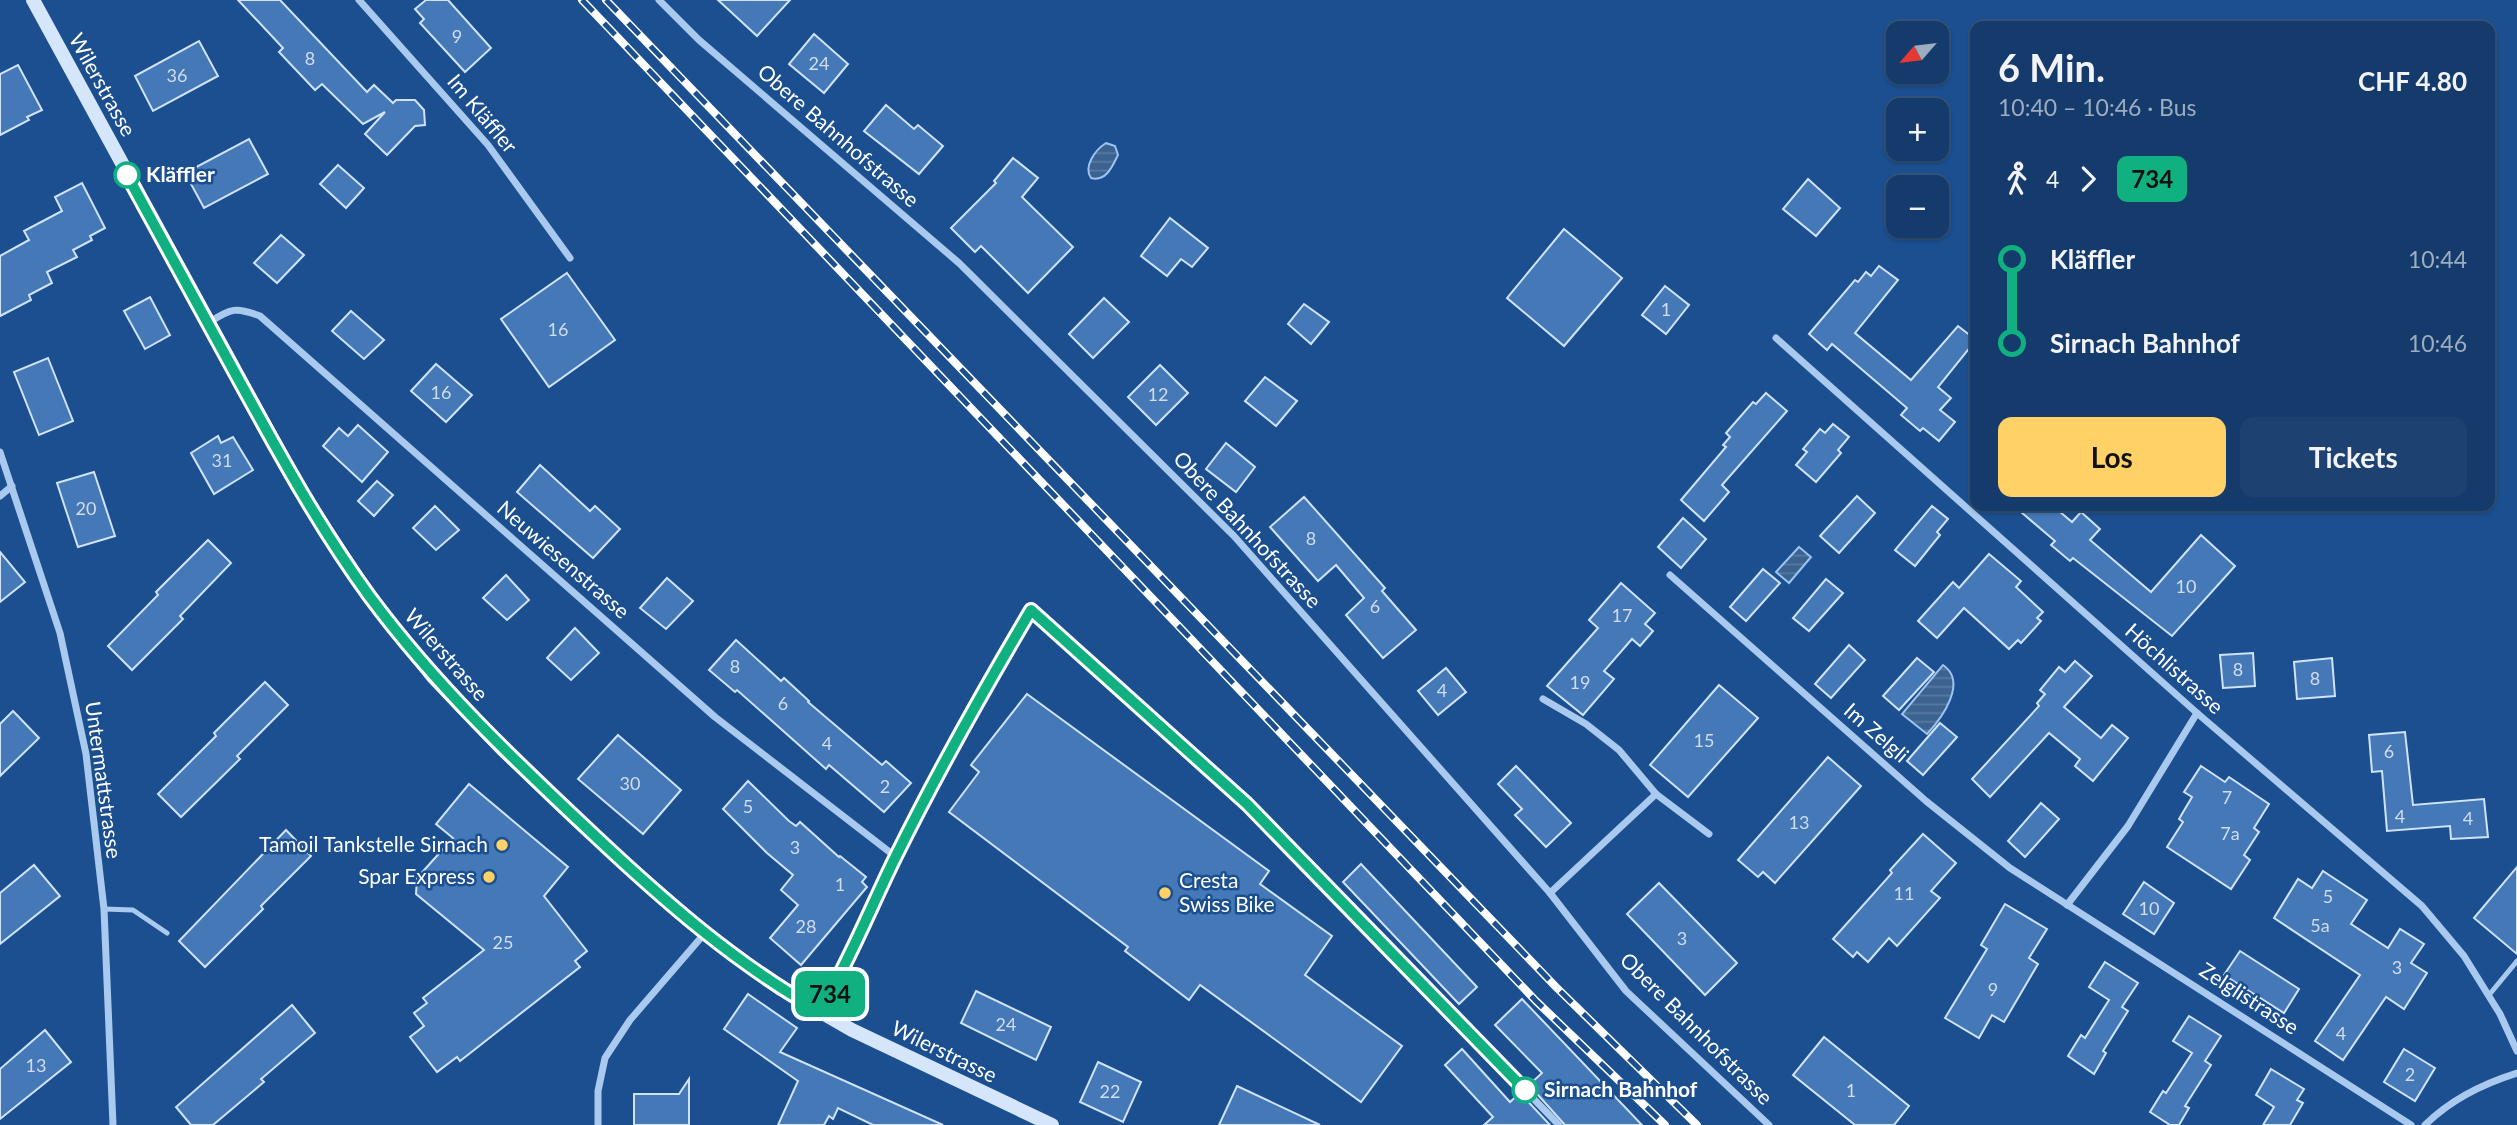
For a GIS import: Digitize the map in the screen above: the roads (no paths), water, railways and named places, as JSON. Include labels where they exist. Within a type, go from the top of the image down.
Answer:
[{"type":"main road","name":"Wilerstrasse","points":[[33,0],[310,506],[370,597],[433,677],[503,750],[621,860],[705,933],[781,989],[852,1030],[1052,1125]]},
{"type":"street","name":"Im Kläffler","points":[[359,0],[488,145],[570,258]]},
{"type":"street","name":"Obere Bahnhofstrasse","points":[[659,0],[699,40],[959,264],[1234,536],[1550,893],[1626,991],[1769,1125]]},
{"type":"street","name":"Neuwiesenstrasse","points":[[208,323],[225,312],[241,309],[260,316],[715,717],[895,857]]},
{"type":"street","name":"Höchlistrasse","points":[[1776,338],[1970,511]]},
{"type":"street","name":"Untermattstrasse","points":[[0,452],[63,645],[86,754],[104,909],[113,1125]]},
{"type":"street","points":[[0,496],[12,486]]},
{"type":"street","name":"Höchlistrasse","points":[[1970,511],[2197,713],[2422,906],[2464,956],[2500,1014],[2517,1051]]},
{"type":"street","name":"Im Zelgli","points":[[1670,575],[1926,801],[2010,868],[2067,905]]},
{"type":"street","points":[[820,1011],[895,857],[971,712],[1031,610],[1247,804],[1559,1125]]},
{"type":"street","points":[[1543,699],[1586,724],[1619,750],[1656,793],[1710,834]]},
{"type":"street","points":[[2067,905],[2128,826],[2197,713]]},
{"type":"street","points":[[1550,893],[1656,793]]},
{"type":"street","name":"Zelglistrasse","points":[[2067,905],[2411,1125]]},
{"type":"street","points":[[598,1125],[598,1091],[605,1058],[630,1020],[705,933]]},
{"type":"street","points":[[2425,1125],[2462,1095],[2517,1073]]},
{"type":"lane","points":[[104,909],[134,910],[167,933]]},
{"type":"lane","points":[[2488,995],[2517,961]]},
{"type":"water","points":[[1106,143],[1115,146],[1118,155],[1105,176],[1091,178],[1088,169],[1091,159]]},
{"type":"water","points":[[1799,547],[1811,557],[1789,583],[1776,572]]},
{"type":"water","points":[[1943,665],[1950,672],[1953,690],[1945,710],[1927,734],[1902,714]]},
{"type":"railway","points":[[582,0],[1536,1001],[1665,1125]]},
{"type":"railway","points":[[606,0],[1556,987],[1697,1125]]},
{"type":"place","name":"Kläffler","points":[[127,175]]},
{"type":"place","name":"Tamoil Tankstelle Sirnach","points":[[502,845]]},
{"type":"place","name":"Spar Express","points":[[489,877]]},
{"type":"place","name":"Cresta Swiss Bike","points":[[1165,893]]},
{"type":"place","name":"Sirnach Bahnhof","points":[[1525,1090]]}]
